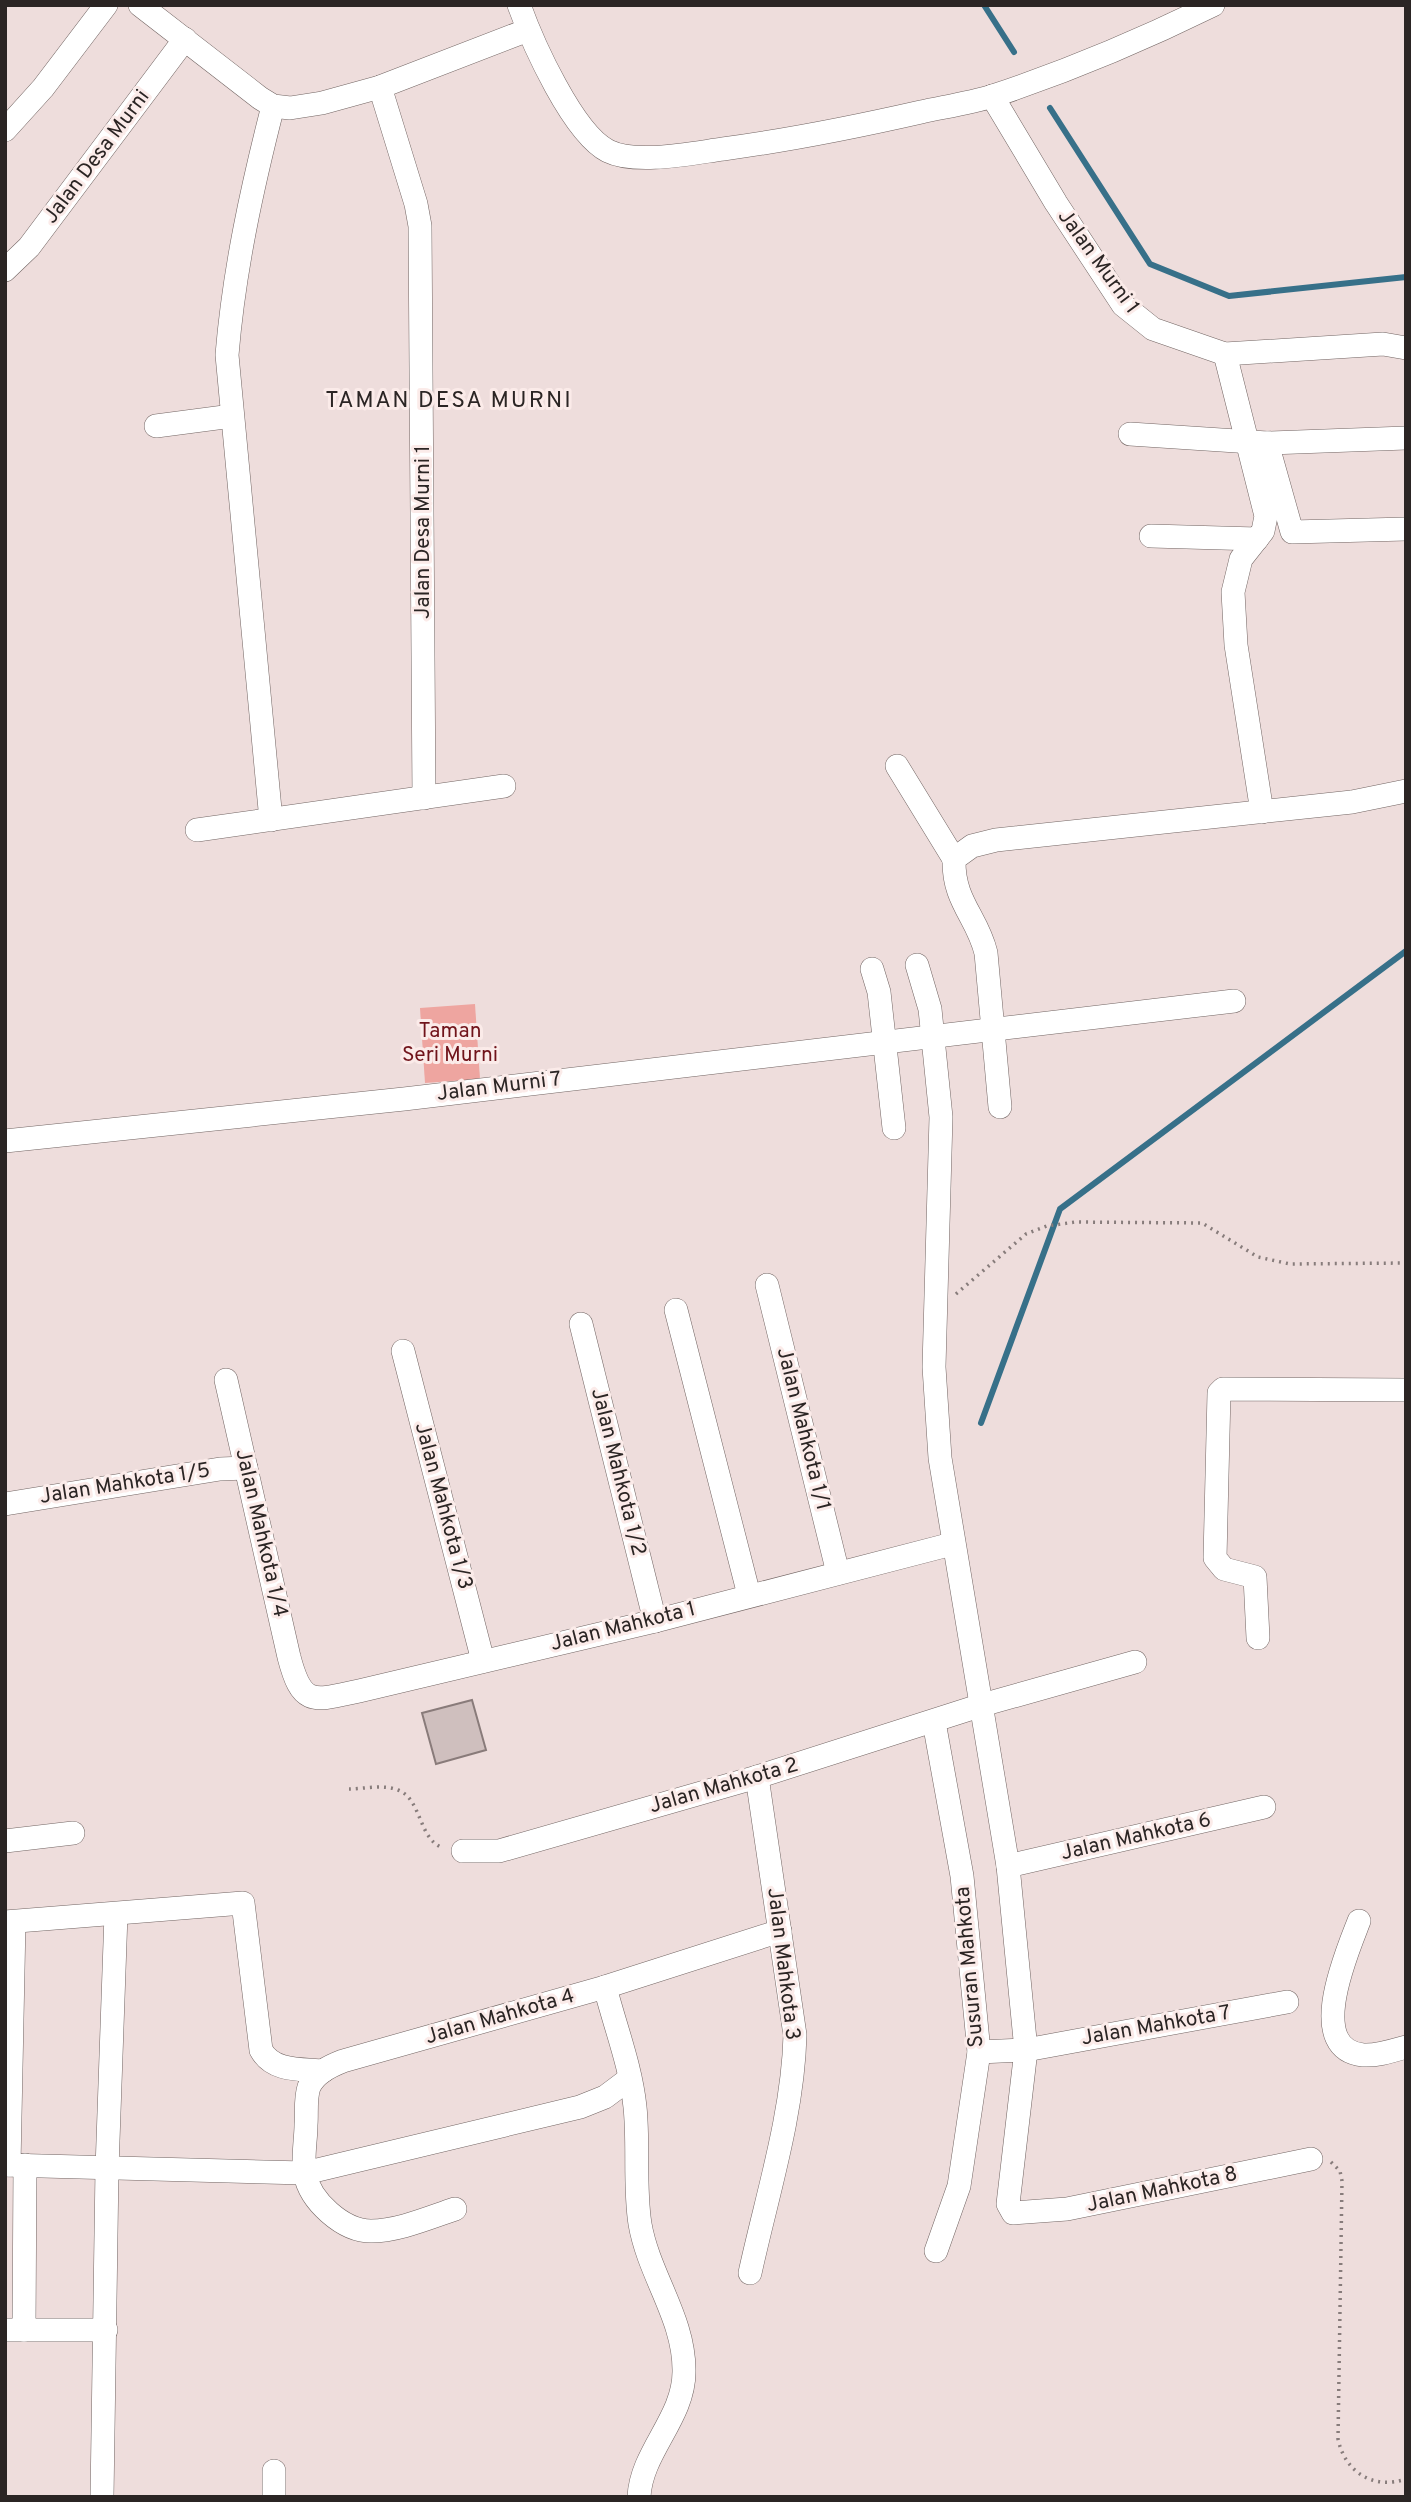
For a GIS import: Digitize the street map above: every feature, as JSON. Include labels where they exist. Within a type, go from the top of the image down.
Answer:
[{"type":"street","points":[[5,130],[43,88],[106,5]]},
{"type":"street","points":[[140,5],[273,106],[307,106],[380,87],[528,30]]},
{"type":"street","points":[[519,5],[528,30],[575,119],[594,143],[612,153],[639,157],[680,155],[830,134],[992,96],[1166,28],[1213,5]]},
{"type":"street","name":"Jalan Desa Murni","points":[[5,270],[29,247],[185,39]]},
{"type":"street","name":"Jalan Desa Murni 1","points":[[380,87],[416,204],[420,226],[424,798]]},
{"type":"street","name":"Jalan Murni 1","points":[[992,96],[1056,203],[1123,304],[1153,329],[1226,354],[1383,344],[1406,348]]},
{"type":"street","points":[[271,820],[255,626],[227,355],[231,308],[249,201],[273,106]]},
{"type":"street","points":[[1226,354],[1292,532],[1406,529]]},
{"type":"street","points":[[156,426],[232,416]]},
{"type":"street","points":[[1130,434],[1259,442],[1406,438]]},
{"type":"street","points":[[1259,442],[1266,524],[1241,559],[1233,592],[1236,645],[1262,812]]},
{"type":"street","points":[[1151,536],[1257,539]]},
{"type":"street","points":[[897,766],[954,859],[957,890],[984,944],[1000,1107]]},
{"type":"street","points":[[197,830],[504,786]]},
{"type":"street","points":[[954,859],[972,846],[996,840],[1352,802],[1406,791]]},
{"type":"street","points":[[917,965],[934,1036],[941,1117],[934,1367],[940,1458],[952,1544],[963,1591],[1008,1866],[1026,2050]]},
{"type":"street","points":[[873,969],[886,1041],[894,1128]]},
{"type":"street","name":"Jalan Murni 7","points":[[5,1141],[404,1099],[1234,1001]]},
{"type":"street","name":"Jalan Mahkota 1/1","points":[[767,1285],[838,1573]]},
{"type":"street","points":[[676,1310],[749,1595]]},
{"type":"street","name":"Jalan Mahkota 1/2","points":[[582,1324],[655,1620]]},
{"type":"street","name":"Jalan Mahkota 1/3","points":[[403,1351],[483,1661]]},
{"type":"street","name":"Jalan Mahkota 1/4","points":[[226,1380],[296,1686]]},
{"type":"street","points":[[1258,1638],[1255,1577],[1224,1569],[1215,1558],[1219,1393],[1223,1389],[1406,1390]]},
{"type":"street","name":"Jalan Mahkota 1/5","points":[[5,1504],[220,1469],[246,1468]]},
{"type":"street","name":"Jalan Mahkota 1","points":[[296,1686],[307,1695],[326,1698],[655,1620],[952,1544]]},
{"type":"street","name":"Jalan Mahkota 2","points":[[463,1851],[499,1851],[757,1777],[982,1705],[1135,1662]]},
{"type":"street","name":"Susuran Mahkota","points":[[934,1722],[962,1876],[979,2052],[959,2186],[936,2251]]},
{"type":"street","name":"Jalan Mahkota 3","points":[[750,2273],[794,2071],[795,2035],[757,1777]]},
{"type":"street","name":"Jalan Mahkota 6","points":[[1008,1866],[1264,1807]]},
{"type":"street","points":[[5,1841],[73,1833]]},
{"type":"street","points":[[106,2330],[15,2330],[10,1922],[243,1903],[261,2050],[266,2060],[278,2066],[323,2071]]},
{"type":"street","points":[[102,2497],[107,2169],[116,1914]]},
{"type":"street","points":[[1359,1921],[1336,1985],[1334,2024],[1339,2042],[1346,2050],[1360,2055],[1377,2055],[1406,2047]]},
{"type":"street","name":"Jalan Mahkota 4","points":[[323,2071],[343,2061],[605,1987],[780,1931]]},
{"type":"street","points":[[605,1987],[635,2106],[640,2222],[649,2255],[678,2328],[684,2374],[683,2390],[644,2473],[639,2497]]},
{"type":"street","name":"Jalan Mahkota 7","points":[[979,2052],[1026,2050],[1287,2002]]},
{"type":"street","name":"Jalan Mahkota 8","points":[[1026,2050],[1008,2204],[1013,2213],[1067,2209],[1311,2159]]},
{"type":"street","points":[[323,2071],[308,2089],[305,2173],[312,2193],[325,2208],[345,2223],[369,2231],[393,2228],[454,2209]]},
{"type":"street","points":[[13,2165],[305,2173],[580,2107],[605,2097],[629,2080]]},
{"type":"street","points":[[274,2471],[274,2497]]},
{"type":"path","points":[[936,1311],[1026,1234],[1047,1226],[1075,1222],[1202,1223],[1258,1258],[1290,1264],[1406,1263]]},
{"type":"path","points":[[349,1789],[399,1790],[407,1796],[430,1839],[447,1850],[463,1851]]},
{"type":"path","points":[[1342,2181],[1338,2439],[1341,2453],[1354,2471],[1384,2483],[1406,2479]]},
{"type":"green space","name":"Taman Seri Murni","points":[[475,1004],[480,1079],[425,1083],[420,1008]]},
{"type":"building","points":[[472,1700],[486,1750],[436,1764],[422,1713]]},
{"type":"waterway","points":[[984,5],[1014,52]]},
{"type":"waterway","points":[[1050,108],[1150,264],[1229,296],[1406,277]]},
{"type":"waterway","points":[[981,1423],[1060,1209],[1406,951]]},
{"type":"district","name":"TAMAN DESA MURNI","points":[[449,401]]}]
